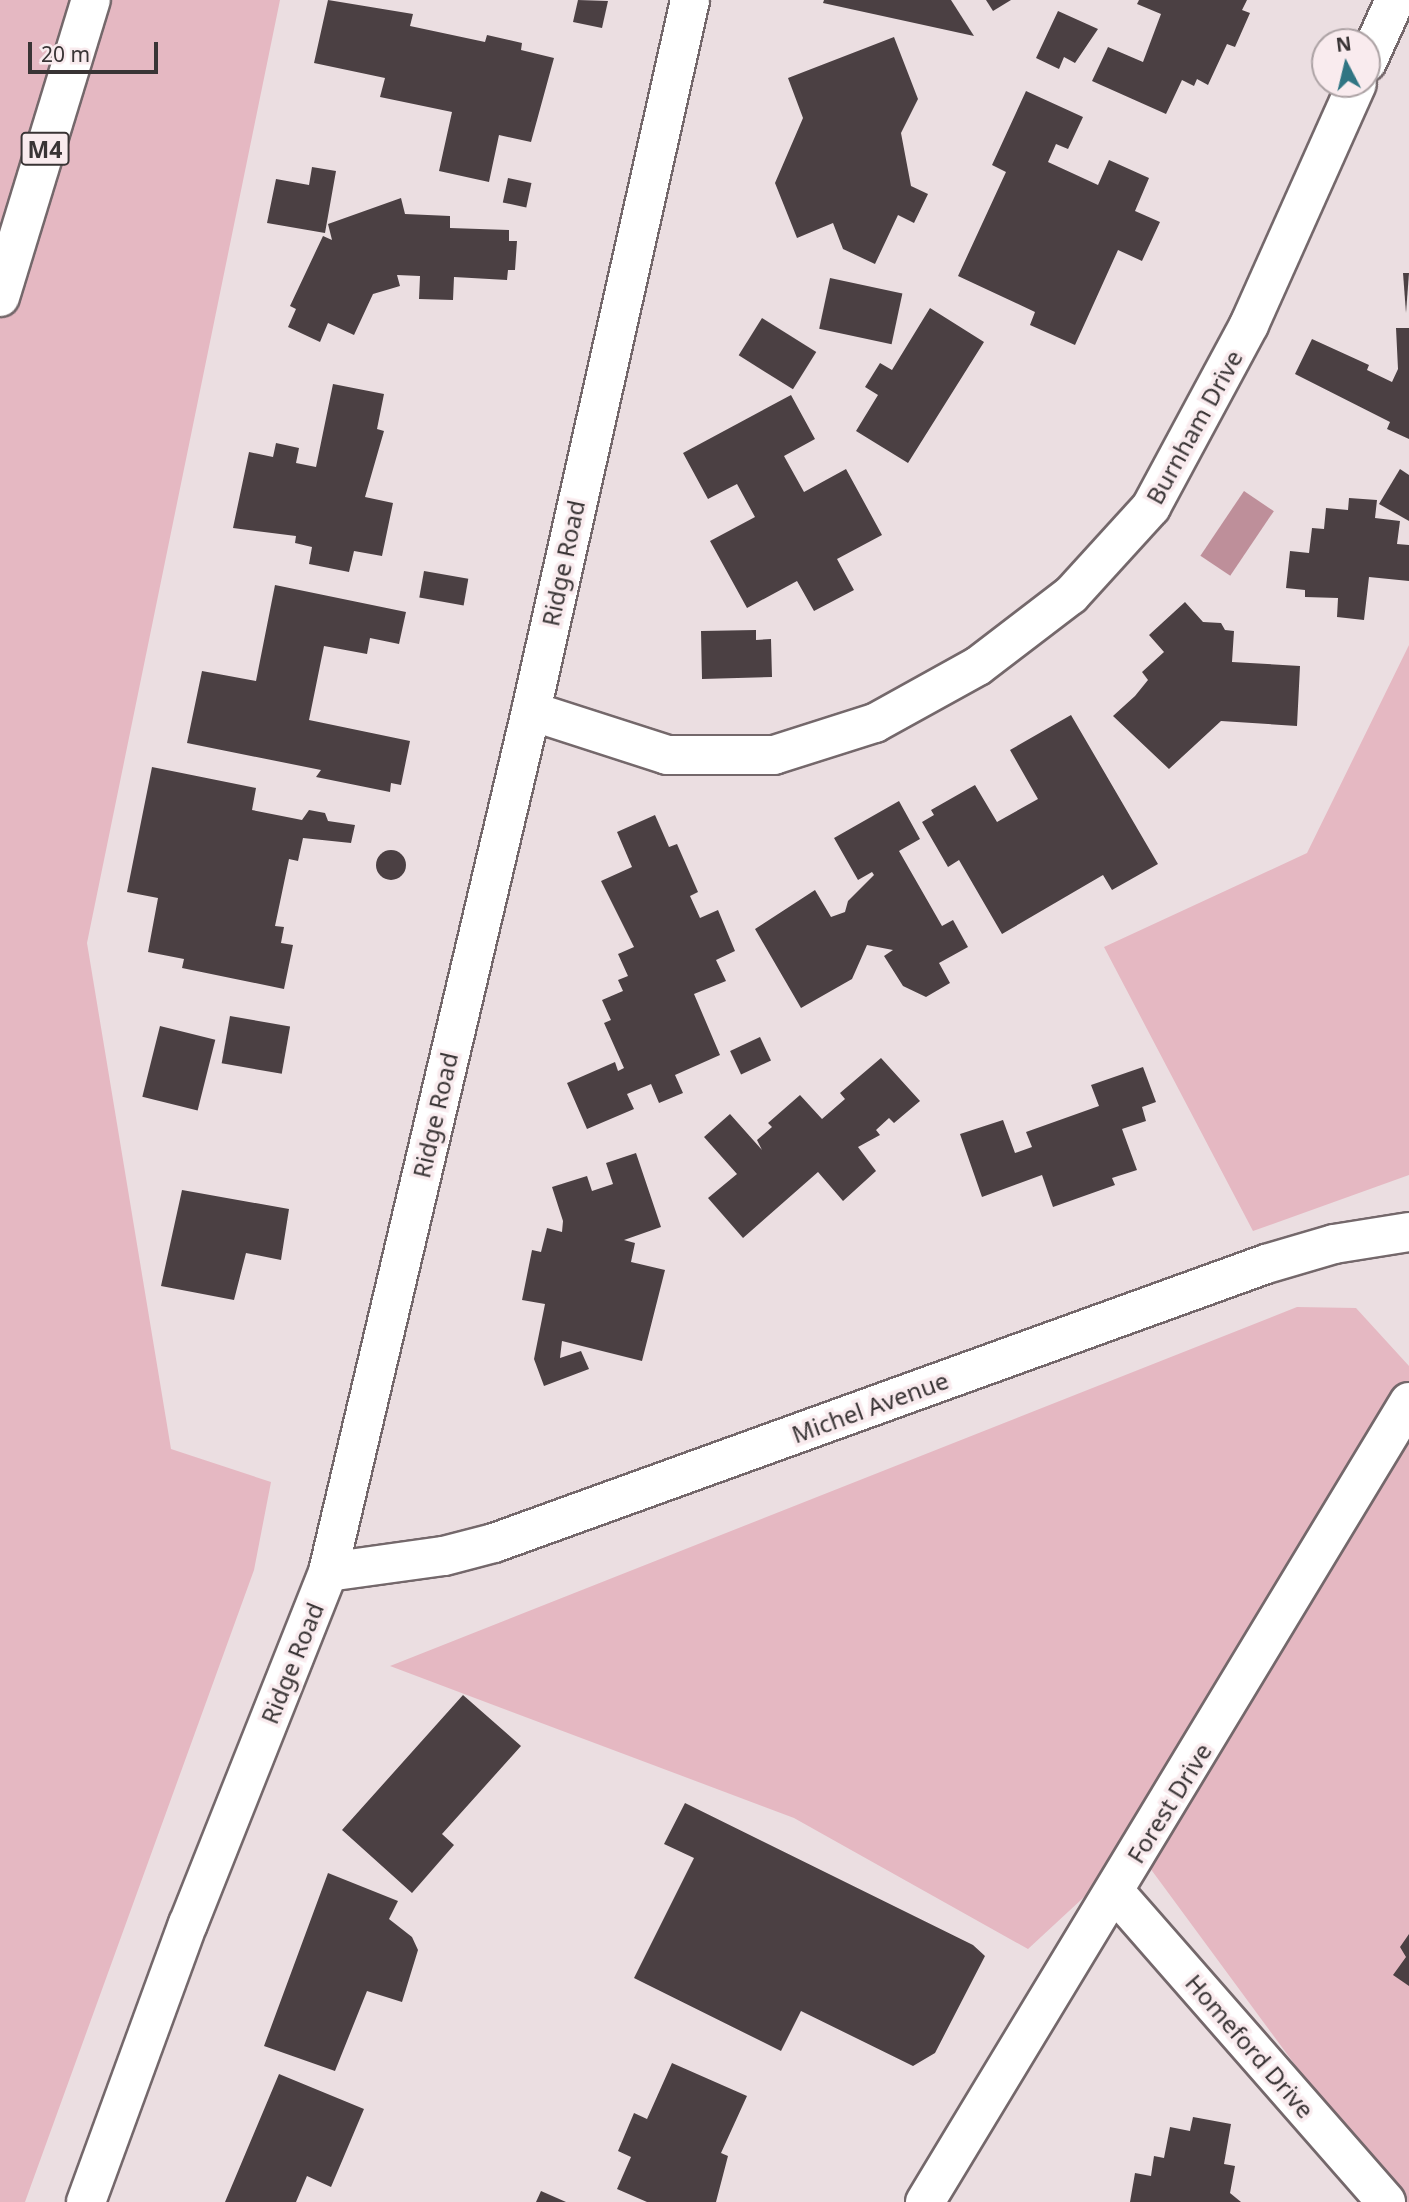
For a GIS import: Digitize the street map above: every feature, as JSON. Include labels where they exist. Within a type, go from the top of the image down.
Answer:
[{"type":"main road","name":"M4","points":[[0,297],[91,0]]},
{"type":"main road","name":"Ridge Road","points":[[86,2202],[188,1924],[328,1572],[531,711],[690,0]]},
{"type":"main road","points":[[1381,31],[1395,0]]},
{"type":"main road","name":"Burnham Drive","points":[[531,711],[667,755],[774,755],[875,723],[978,666],[1071,595],[1151,507],[1249,324],[1351,98]]},
{"type":"main road","name":"Michel Avenue","points":[[328,1572],[444,1556],[494,1543],[1266,1264],[1334,1244],[1409,1232]]},
{"type":"main road","name":"Forest Drive","points":[[925,2202],[1409,1402]]},
{"type":"main road","name":"Homeford Drive","points":[[1114,1891],[1386,2202]]},
{"type":"shaded area","points":[[0,0],[280,0],[87,943],[171,1449],[271,1482],[254,1570],[25,2202],[0,2202]]},
{"type":"shaded area","points":[[1244,491],[1274,511],[1230,576],[1200,556]]},
{"type":"shaded area","points":[[1409,645],[1409,1175],[1253,1231],[1104,947],[1307,853]]},
{"type":"shaded area","points":[[1297,1307],[1356,1308],[1409,1366],[1409,2202],[1396,2202],[1136,1849],[1028,1949],[794,1818],[390,1666]]},
{"type":"building","points":[[328,0],[413,14],[410,26],[485,42],[487,35],[522,43],[521,50],[554,58],[531,142],[499,135],[489,182],[439,171],[452,112],[380,97],[385,78],[314,63]]},
{"type":"building","points":[[578,0],[608,1],[602,28],[573,22]]},
{"type":"building","points":[[824,0],[951,0],[974,36],[823,3]]},
{"type":"building","points":[[986,0],[1011,0],[993,11]]},
{"type":"building","points":[[1139,0],[1247,0],[1242,10],[1250,13],[1235,47],[1227,44],[1208,85],[1197,79],[1194,86],[1182,80],[1166,114],[1092,81],[1108,47],[1143,62],[1161,14],[1137,4]]},
{"type":"building","points":[[1058,11],[1098,29],[1075,63],[1064,57],[1059,69],[1036,58]]},
{"type":"building","points":[[894,37],[918,99],[901,133],[911,186],[928,194],[914,223],[898,215],[875,264],[843,249],[833,223],[797,238],[775,183],[803,118],[788,78]]},
{"type":"building","points":[[1026,91],[1083,117],[1068,149],[1056,144],[1048,162],[1098,185],[1109,160],[1149,178],[1135,211],[1160,222],[1142,261],[1118,250],[1075,345],[1030,325],[1035,312],[958,276],[1006,172],[992,165]]},
{"type":"building","points":[[312,167],[336,171],[325,233],[267,223],[276,179],[309,185]]},
{"type":"building","points":[[508,178],[531,183],[526,207],[503,202]]},
{"type":"building","points":[[401,198],[405,214],[450,216],[450,228],[509,230],[509,241],[517,241],[515,270],[508,270],[507,280],[454,277],[453,300],[419,299],[420,276],[397,275],[400,286],[373,294],[354,335],[328,323],[320,342],[288,327],[296,309],[290,306],[323,236],[332,240],[328,224]]},
{"type":"building","points":[[1403,273],[1409,273],[1406,313]]},
{"type":"building","points":[[830,278],[902,293],[892,344],[819,329]]},
{"type":"building","points":[[930,308],[984,342],[908,463],[856,431],[878,395],[865,387],[880,363],[892,370]]},
{"type":"building","points":[[762,318],[816,352],[793,389],[739,355]]},
{"type":"building","points":[[1396,328],[1409,328],[1409,439],[1387,429],[1390,422],[1295,374],[1312,339],[1369,365],[1367,370],[1392,382],[1398,369]]},
{"type":"building","points":[[333,384],[384,394],[377,429],[384,431],[365,497],[393,503],[382,556],[354,551],[349,572],[309,564],[312,547],[295,543],[296,536],[233,528],[249,452],[273,457],[276,443],[299,448],[296,463],[316,467]]},
{"type":"building","points":[[791,395],[815,439],[784,456],[804,492],[846,469],[882,535],[837,559],[854,590],[814,611],[797,581],[747,608],[710,541],[755,517],[737,484],[708,499],[683,453]]},
{"type":"building","points":[[1400,469],[1409,475],[1409,521],[1379,504]]},
{"type":"building","points":[[1349,498],[1377,500],[1375,518],[1400,521],[1397,544],[1409,545],[1409,581],[1369,577],[1364,620],[1337,617],[1338,598],[1305,597],[1305,590],[1286,588],[1290,551],[1309,553],[1312,528],[1324,529],[1326,508],[1348,510]]},
{"type":"building","points":[[424,571],[468,579],[464,605],[419,598]]},
{"type":"building","points":[[275,585],[406,612],[399,644],[370,638],[367,654],[324,646],[309,720],[410,741],[401,785],[391,783],[390,792],[316,777],[321,770],[187,743],[202,671],[256,681]]},
{"type":"building","points":[[1185,602],[1203,622],[1221,623],[1225,630],[1234,631],[1232,662],[1300,666],[1297,726],[1221,721],[1169,769],[1113,716],[1148,680],[1142,672],[1164,652],[1149,635]]},
{"type":"building","points":[[756,630],[756,640],[771,639],[772,677],[702,679],[701,631]]},
{"type":"building","points":[[1071,715],[1158,864],[1112,890],[1103,875],[1002,934],[959,860],[948,867],[922,822],[934,815],[931,810],[975,785],[997,822],[1038,799],[1010,750]]},
{"type":"building","points":[[152,767],[256,788],[252,810],[302,820],[309,810],[325,813],[328,821],[355,825],[351,843],[303,838],[298,861],[289,859],[275,926],[284,927],[281,943],[293,945],[284,989],[182,968],[184,959],[148,952],[158,898],[127,892]]},
{"type":"building","points":[[899,801],[920,839],[899,851],[942,926],[953,920],[968,947],[939,963],[950,983],[926,997],[903,986],[884,956],[893,950],[867,945],[852,979],[801,1008],[755,929],[815,890],[831,917],[845,912],[848,901],[874,875],[872,872],[858,880],[834,838]]},
{"type":"building","points":[[655,815],[669,847],[677,844],[698,892],[690,896],[700,918],[718,910],[735,951],[716,960],[726,981],[694,994],[720,1055],[675,1075],[683,1093],[659,1103],[651,1084],[627,1094],[634,1109],[587,1129],[567,1083],[615,1062],[618,1071],[624,1068],[604,1023],[611,1020],[602,1000],[623,991],[618,980],[628,976],[618,954],[634,947],[601,881],[632,867],[617,832]]},
{"type":"building","points":[[391,850],[401,855],[406,865],[401,875],[391,880],[381,875],[376,865],[381,855]]},
{"type":"building","points":[[230,1016],[290,1027],[282,1074],[222,1063]]},
{"type":"building","points":[[160,1026],[215,1040],[198,1111],[142,1097]]},
{"type":"building","points":[[760,1037],[771,1061],[741,1075],[730,1051]]},
{"type":"building","points":[[881,1058],[920,1101],[894,1123],[889,1118],[876,1130],[880,1135],[858,1147],[876,1171],[843,1201],[818,1172],[743,1238],[708,1198],[737,1174],[704,1137],[730,1114],[762,1150],[757,1140],[772,1127],[768,1123],[800,1095],[822,1119],[845,1099],[840,1093]]},
{"type":"building","points":[[1143,1067],[1156,1102],[1142,1107],[1146,1121],[1122,1129],[1137,1170],[1112,1178],[1115,1185],[1053,1207],[1042,1175],[982,1197],[960,1134],[1003,1120],[1015,1153],[1032,1147],[1026,1132],[1099,1106],[1091,1085]]},
{"type":"building","points":[[636,1153],[661,1227],[624,1240],[635,1243],[631,1262],[665,1270],[642,1361],[562,1341],[560,1358],[581,1351],[589,1369],[544,1386],[534,1359],[545,1304],[522,1300],[532,1250],[541,1252],[547,1228],[562,1232],[563,1221],[552,1187],[587,1176],[592,1191],[613,1184],[606,1163]]},
{"type":"building","points":[[182,1190],[289,1209],[281,1260],[246,1253],[234,1300],[161,1286]]},
{"type":"building","points":[[463,1695],[521,1746],[442,1834],[454,1845],[412,1893],[342,1830]]},
{"type":"building","points":[[685,1803],[973,1945],[985,1956],[935,2053],[913,2066],[801,2011],[781,2051],[634,1978],[694,1858],[664,1844]]},
{"type":"building","points":[[328,1873],[398,1901],[389,1919],[412,1937],[418,1950],[402,2002],[367,1991],[335,2071],[264,2046]]},
{"type":"building","points":[[1409,1934],[1409,1986],[1393,1975],[1406,1957],[1400,1947]]},
{"type":"building","points":[[672,2063],[747,2096],[721,2153],[728,2156],[716,2202],[647,2202],[617,2189],[631,2157],[618,2151],[634,2113],[647,2119]]},
{"type":"building","points":[[279,2074],[364,2109],[331,2187],[307,2176],[296,2202],[225,2202]]},
{"type":"building","points":[[1193,2117],[1231,2124],[1224,2164],[1235,2166],[1230,2193],[1241,2202],[1130,2202],[1135,2173],[1151,2176],[1154,2156],[1164,2158],[1170,2127],[1190,2131]]},
{"type":"building","points":[[541,2191],[566,2202],[536,2202]]}]
